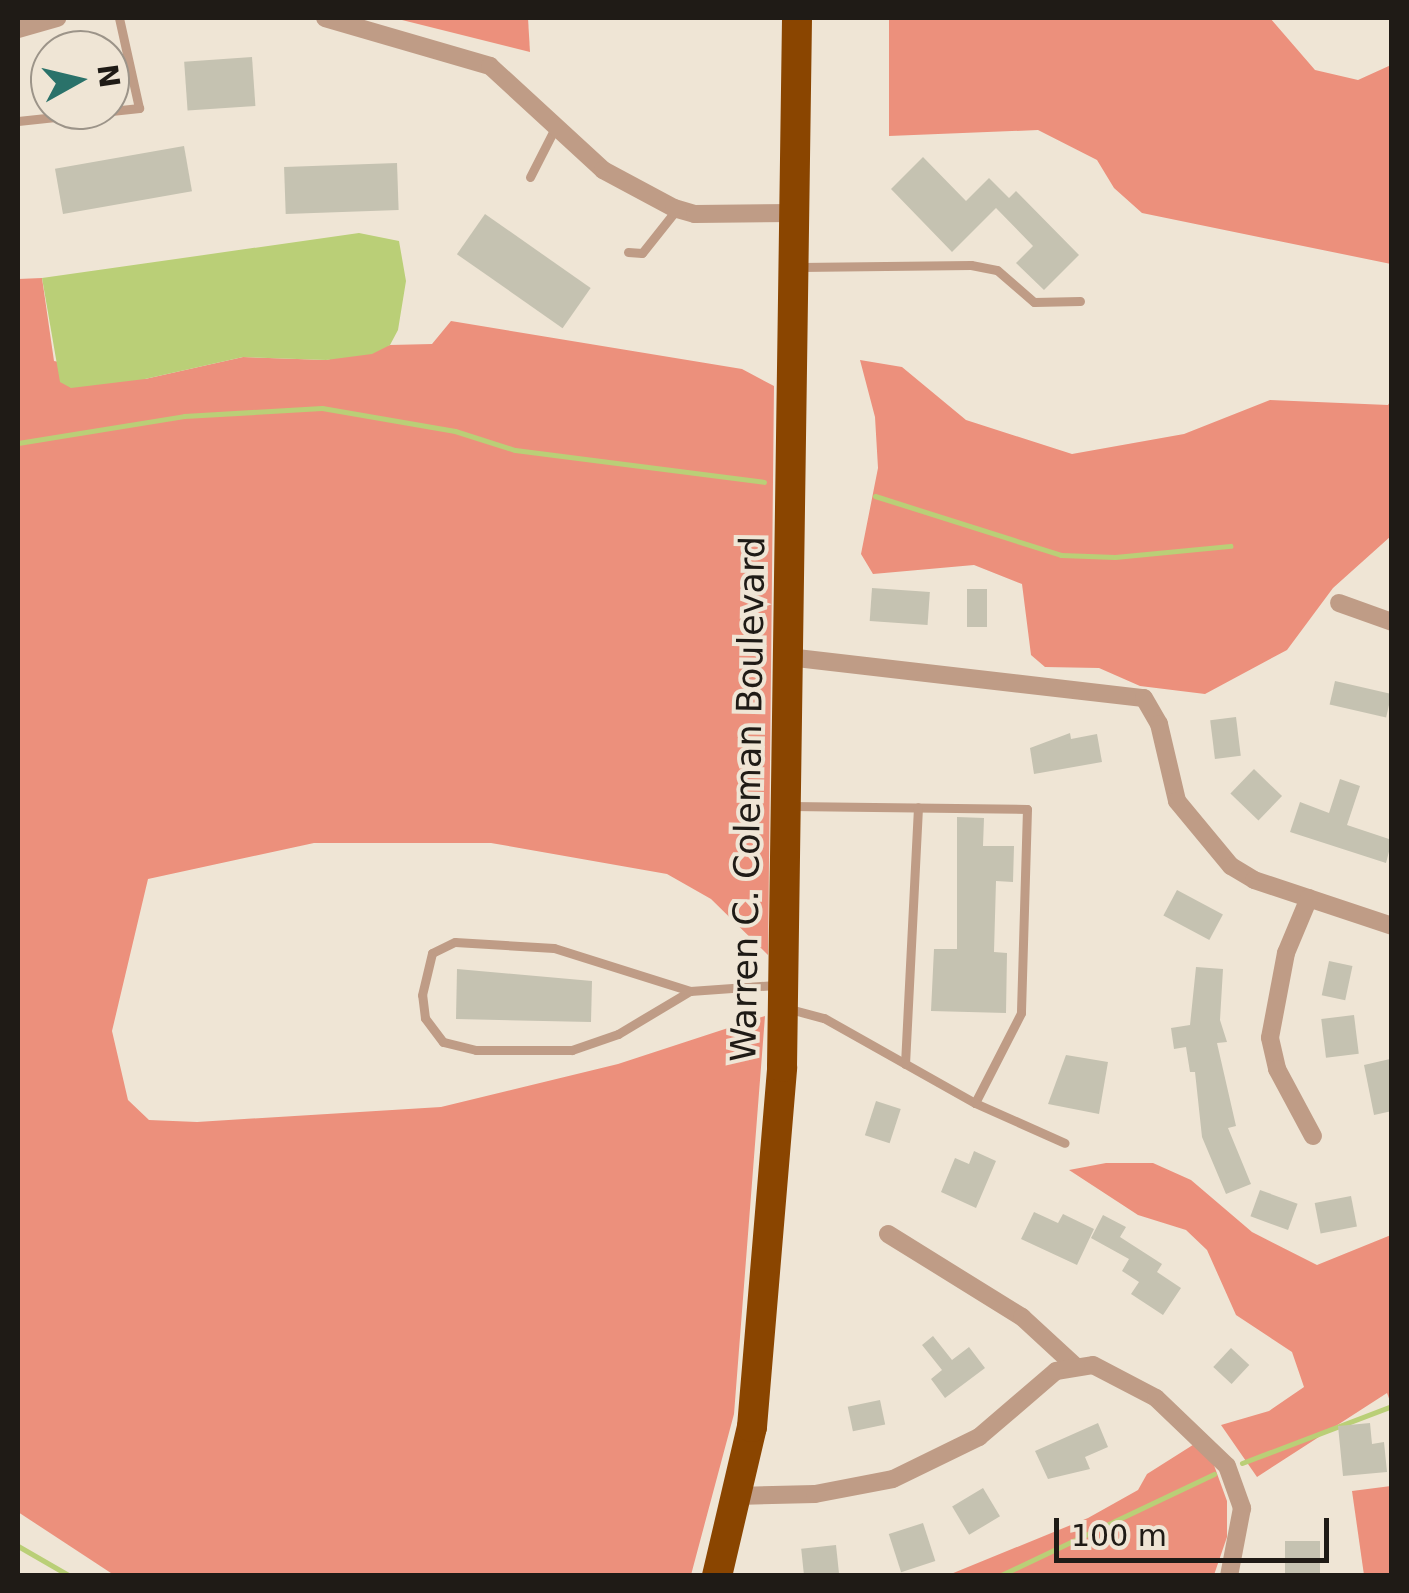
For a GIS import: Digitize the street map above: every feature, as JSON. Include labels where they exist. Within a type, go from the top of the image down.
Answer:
[{"type":"highway","name":"Warren C. Coleman Boulevard","points":[[718,1576],[737,1496],[766,1317],[784,996],[796,18]]},
{"type":"street","points":[[18,29],[57,18]]},
{"type":"street","points":[[325,18],[470,56],[526,94],[628,188],[678,209],[794,213]]},
{"type":"street","points":[[1339,603],[1392,622]]},
{"type":"street","points":[[788,657],[1144,698],[1188,820],[1231,866],[1392,926]]},
{"type":"street","points":[[1309,898],[1286,953],[1270,1038],[1277,1069],[1313,1136]]},
{"type":"street","points":[[888,1234],[1022,1317],[1074,1365]]},
{"type":"street","points":[[737,1496],[853,1488],[938,1462],[1056,1371],[1074,1365],[1115,1373],[1212,1445],[1238,1489],[1242,1508],[1229,1576]]},
{"type":"lane","points":[[18,121],[139,108],[120,18]]},
{"type":"lane","points":[[530,177],[556,125]]},
{"type":"lane","points":[[628,252],[642,252],[678,209]]},
{"type":"lane","points":[[793,267],[971,266],[997,270],[1034,302],[1080,301]]},
{"type":"lane","points":[[788,806],[1028,810],[1021,1013],[975,1103]]},
{"type":"lane","points":[[905,1064],[918,807]]},
{"type":"lane","points":[[690,991],[618,1034],[572,1050],[476,1050],[443,1042],[424,1018],[422,995],[432,952],[455,942],[498,940],[554,948],[690,991],[784,996],[975,1103],[1066,1142]]},
{"type":"shaded area","points":[[394,18],[528,18],[530,52]]},
{"type":"shaded area","points":[[889,18],[1270,18],[1315,70],[1358,80],[1391,65],[1391,264],[1142,213],[1114,188],[1097,160],[1038,130],[889,136]]},
{"type":"shaded area","points":[[359,233],[399,241],[406,281],[398,330],[390,345],[372,354],[326,360],[243,357],[145,379],[71,388],[60,382],[42,278]]},
{"type":"shaded area","points":[[42,278],[54,361],[145,379],[243,357],[326,360],[390,345],[432,344],[451,321],[742,369],[774,386],[768,955],[711,899],[667,874],[491,843],[314,843],[148,879],[112,1031],[128,1100],[149,1120],[197,1122],[441,1107],[618,1064],[765,1016],[734,1414],[691,1575],[114,1575],[18,1512],[18,279]]},
{"type":"shaded area","points":[[860,360],[902,367],[966,420],[1072,454],[1184,434],[1270,400],[1388,405],[1391,400],[1391,536],[1333,588],[1287,650],[1205,694],[1140,686],[1099,668],[1045,667],[1031,655],[1022,584],[974,565],[873,574],[861,554],[878,468],[875,417]]},
{"type":"shaded area","points":[[1106,1163],[1153,1163],[1191,1180],[1252,1232],[1317,1265],[1391,1235],[1391,1404],[1387,1393],[1257,1477],[1221,1425],[1269,1411],[1304,1387],[1292,1352],[1236,1315],[1207,1250],[1186,1230],[1138,1215],[1069,1170]]},
{"type":"shaded area","points":[[1196,1443],[1211,1457],[1227,1501],[1227,1537],[1214,1575],[946,1576],[1088,1518],[1138,1490],[1147,1474]]},
{"type":"shaded area","points":[[1391,1486],[1391,1575],[1364,1575],[1352,1491]]},
{"type":"building","points":[[252,57],[255,106],[188,111],[184,62]]},
{"type":"building","points":[[184,146],[192,191],[63,214],[55,169]]},
{"type":"building","points":[[923,157],[966,201],[989,178],[1009,198],[1016,191],[1079,255],[1044,290],[1016,263],[1033,246],[996,208],[952,252],[891,189]]},
{"type":"building","points":[[397,163],[399,210],[286,214],[284,167]]},
{"type":"building","points":[[485,214],[591,288],[563,328],[457,254]]},
{"type":"building","points":[[872,588],[930,592],[928,625],[870,621]]},
{"type":"building","points":[[967,589],[987,589],[987,627],[967,627]]},
{"type":"building","points":[[1335,681],[1392,694],[1386,717],[1330,704]]},
{"type":"building","points":[[1236,717],[1241,756],[1215,759],[1210,720]]},
{"type":"building","points":[[1070,733],[1071,739],[1097,734],[1102,762],[1034,774],[1030,748]]},
{"type":"building","points":[[1254,769],[1282,796],[1258,821],[1230,793]]},
{"type":"building","points":[[1340,779],[1360,786],[1347,825],[1392,840],[1386,863],[1290,832],[1300,802],[1329,813]]},
{"type":"building","points":[[957,817],[984,818],[983,846],[1014,846],[1013,882],[996,881],[994,952],[1007,953],[1006,1013],[931,1011],[934,949],[957,949]]},
{"type":"building","points":[[1177,890],[1223,914],[1209,940],[1163,916]]},
{"type":"building","points":[[1329,961],[1352,966],[1345,1000],[1322,995]]},
{"type":"building","points":[[1196,967],[1223,969],[1220,1020],[1227,1042],[1217,1043],[1236,1126],[1228,1128],[1251,1184],[1226,1194],[1202,1137],[1195,1072],[1190,1072],[1186,1047],[1174,1049],[1171,1028],[1190,1025]]},
{"type":"building","points":[[457,969],[592,981],[591,1022],[456,1019]]},
{"type":"building","points":[[1354,1015],[1359,1054],[1326,1058],[1321,1019]]},
{"type":"building","points":[[1066,1055],[1108,1062],[1099,1114],[1048,1104]]},
{"type":"building","points":[[1390,1059],[1392,1111],[1374,1115],[1364,1065]]},
{"type":"building","points":[[876,1101],[901,1109],[890,1143],[865,1135]]},
{"type":"building","points":[[974,1151],[996,1161],[976,1208],[941,1192],[955,1158],[969,1164]]},
{"type":"building","points":[[1260,1190],[1298,1204],[1288,1230],[1250,1216]]},
{"type":"building","points":[[1351,1196],[1357,1226],[1321,1233],[1315,1203]]},
{"type":"building","points":[[1034,1212],[1058,1223],[1063,1214],[1094,1229],[1077,1265],[1021,1239]]},
{"type":"building","points":[[1103,1215],[1126,1227],[1120,1237],[1162,1264],[1157,1272],[1181,1288],[1163,1315],[1131,1294],[1139,1282],[1122,1271],[1129,1259],[1091,1238]]},
{"type":"building","points":[[933,1336],[952,1360],[969,1347],[985,1368],[945,1398],[931,1379],[942,1370],[922,1345]]},
{"type":"building","points":[[1231,1348],[1249,1365],[1232,1384],[1213,1367]]},
{"type":"building","points":[[880,1400],[885,1424],[853,1431],[848,1407]]},
{"type":"building","points":[[1098,1423],[1108,1447],[1085,1457],[1090,1469],[1048,1479],[1035,1451]]},
{"type":"building","points":[[1370,1423],[1372,1444],[1384,1442],[1387,1472],[1343,1476],[1338,1426]]},
{"type":"building","points":[[983,1488],[1000,1516],[969,1535],[952,1507]]},
{"type":"building","points":[[923,1523],[935,1561],[901,1572],[889,1534]]},
{"type":"building","points":[[1285,1541],[1320,1541],[1320,1575],[1285,1575]]},
{"type":"building","points":[[836,1545],[839,1576],[804,1576],[801,1549]]},
{"type":"waterway","points":[[18,443],[184,416],[322,408],[455,431],[515,450],[764,482]]},
{"type":"waterway","points":[[875,496],[1061,555],[1115,557],[1230,546]]},
{"type":"waterway","points":[[1242,1463],[1392,1406]]},
{"type":"waterway","points":[[999,1576],[1214,1474]]},
{"type":"waterway","points":[[18,1546],[70,1576]]}]
